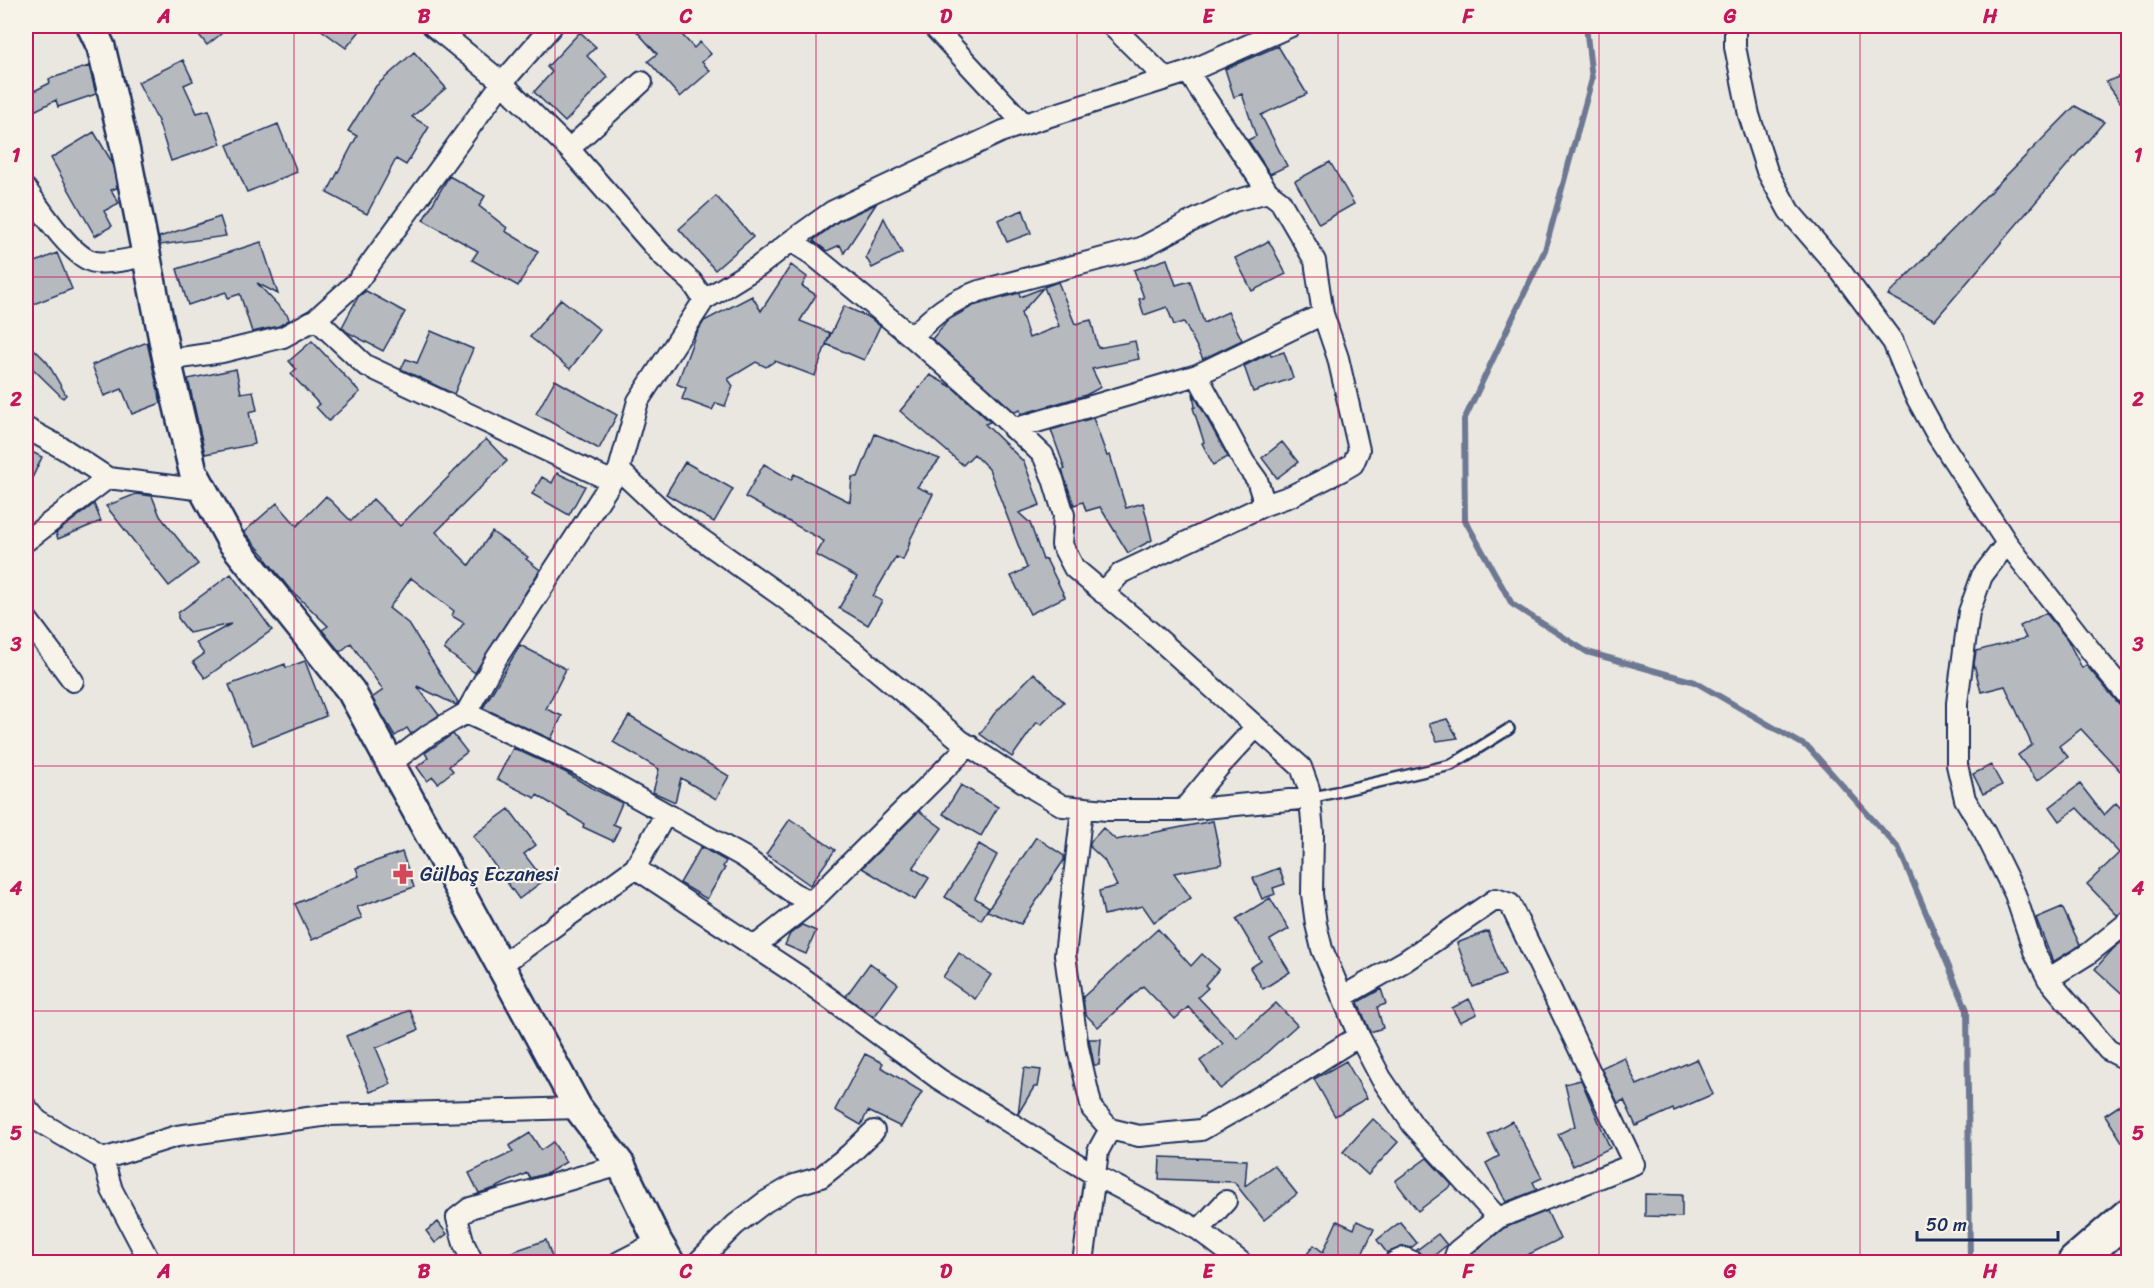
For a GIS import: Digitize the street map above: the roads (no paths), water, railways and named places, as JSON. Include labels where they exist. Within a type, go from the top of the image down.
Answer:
[{"type":"highway","points":[[2075,1263],[2128,1216]]},
{"type":"street","points":[[92,26],[101,47],[126,152],[167,360],[193,471],[231,541],[351,691],[578,1108],[621,1165],[664,1252],[619,1263]]},
{"type":"street","points":[[433,26],[502,83],[569,150],[661,254],[692,282],[704,300]]},
{"type":"street","points":[[167,360],[222,352],[284,337],[316,319],[357,282],[502,83],[552,26]]},
{"type":"street","points":[[933,26],[1024,124]]},
{"type":"street","points":[[1112,26],[1166,79]]},
{"type":"street","points":[[390,764],[430,734],[466,713],[496,659],[615,475],[638,401],[704,300],[759,266],[833,211],[1003,131],[1188,72],[1291,26]]},
{"type":"street","points":[[1735,26],[1735,47],[1749,115],[1767,171],[1789,211],[1839,269],[1893,342],[1914,393],[1937,435],[2007,543],[2128,696]]},
{"type":"street","points":[[1103,593],[1121,573],[1265,505],[1292,496],[1341,471],[1353,464],[1359,450],[1338,358],[1323,314],[1315,261],[1280,201],[1268,192],[1188,72]]},
{"type":"street","points":[[569,150],[642,82]]},
{"type":"street","points":[[26,189],[70,246],[91,261],[116,262],[147,256]]},
{"type":"street","points":[[912,337],[930,318],[957,299],[979,291],[1141,248],[1234,201],[1268,192]]},
{"type":"street","points":[[791,241],[813,255],[912,337],[1043,455],[1064,515],[1062,545],[1074,568],[1154,635],[1300,767],[1309,789],[1310,798],[1313,832],[1312,894],[1316,924],[1322,949],[1359,1036],[1381,1078],[1413,1125],[1498,1218]]},
{"type":"street","points":[[1013,429],[1197,375],[1323,314]]},
{"type":"street","points":[[316,319],[365,365],[615,475],[858,654],[969,746],[1063,806],[1082,809],[1184,810],[1310,798]]},
{"type":"street","points":[[1197,375],[1244,462],[1257,480],[1265,505]]},
{"type":"street","points":[[26,428],[64,449],[108,478],[204,490]]},
{"type":"street","points":[[26,541],[108,478]]},
{"type":"street","points":[[2007,543],[1982,576],[1969,612],[1957,703],[1957,765],[1965,799],[1985,832],[2015,894],[2034,951],[2048,978],[2108,1050],[2128,1060]]},
{"type":"street","points":[[26,618],[73,681]]},
{"type":"street","points":[[466,713],[577,764],[744,857],[793,893],[811,902]]},
{"type":"street","points":[[1184,810],[1256,727]]},
{"type":"street","points":[[754,947],[811,902],[969,746]]},
{"type":"street","points":[[1082,809],[1065,955],[1077,1048],[1092,1109],[1110,1129],[1139,1136],[1201,1130],[1289,1080],[1359,1036]]},
{"type":"street","points":[[501,965],[635,868],[665,814]]},
{"type":"street","points":[[635,868],[799,976],[939,1079],[1095,1175],[1198,1230],[1241,1263]]},
{"type":"street","points":[[1342,997],[1405,962],[1496,899],[1510,903],[1634,1164],[1498,1218],[1457,1251],[1453,1263]]},
{"type":"street","points":[[2048,978],[2088,954],[2128,922]]},
{"type":"street","points":[[26,1107],[38,1121],[103,1159],[112,1190],[150,1263]]},
{"type":"street","points":[[103,1159],[177,1136],[329,1115],[578,1108]]},
{"type":"street","points":[[1083,1263],[1098,1151],[1110,1129]]},
{"type":"street","points":[[698,1263],[735,1225],[765,1202],[794,1185],[821,1177],[874,1131]]},
{"type":"street","points":[[473,1263],[464,1244],[457,1218],[470,1208],[621,1165]]},
{"type":"street","points":[[1198,1230],[1226,1201]]},
{"type":"street","points":[[1395,1263],[1404,1258],[1413,1263]]},
{"type":"lane","points":[[1310,798],[1451,765],[1509,729]]},
{"type":"waterway","points":[[1586,26],[1592,79],[1545,250],[1464,420],[1465,520],[1512,604],[1587,652],[1695,682],[1809,748],[1899,849],[1967,1010],[1970,1262]]},
{"type":"place","name":"Gülbaş Eczanesi","points":[[403,874]]}]
